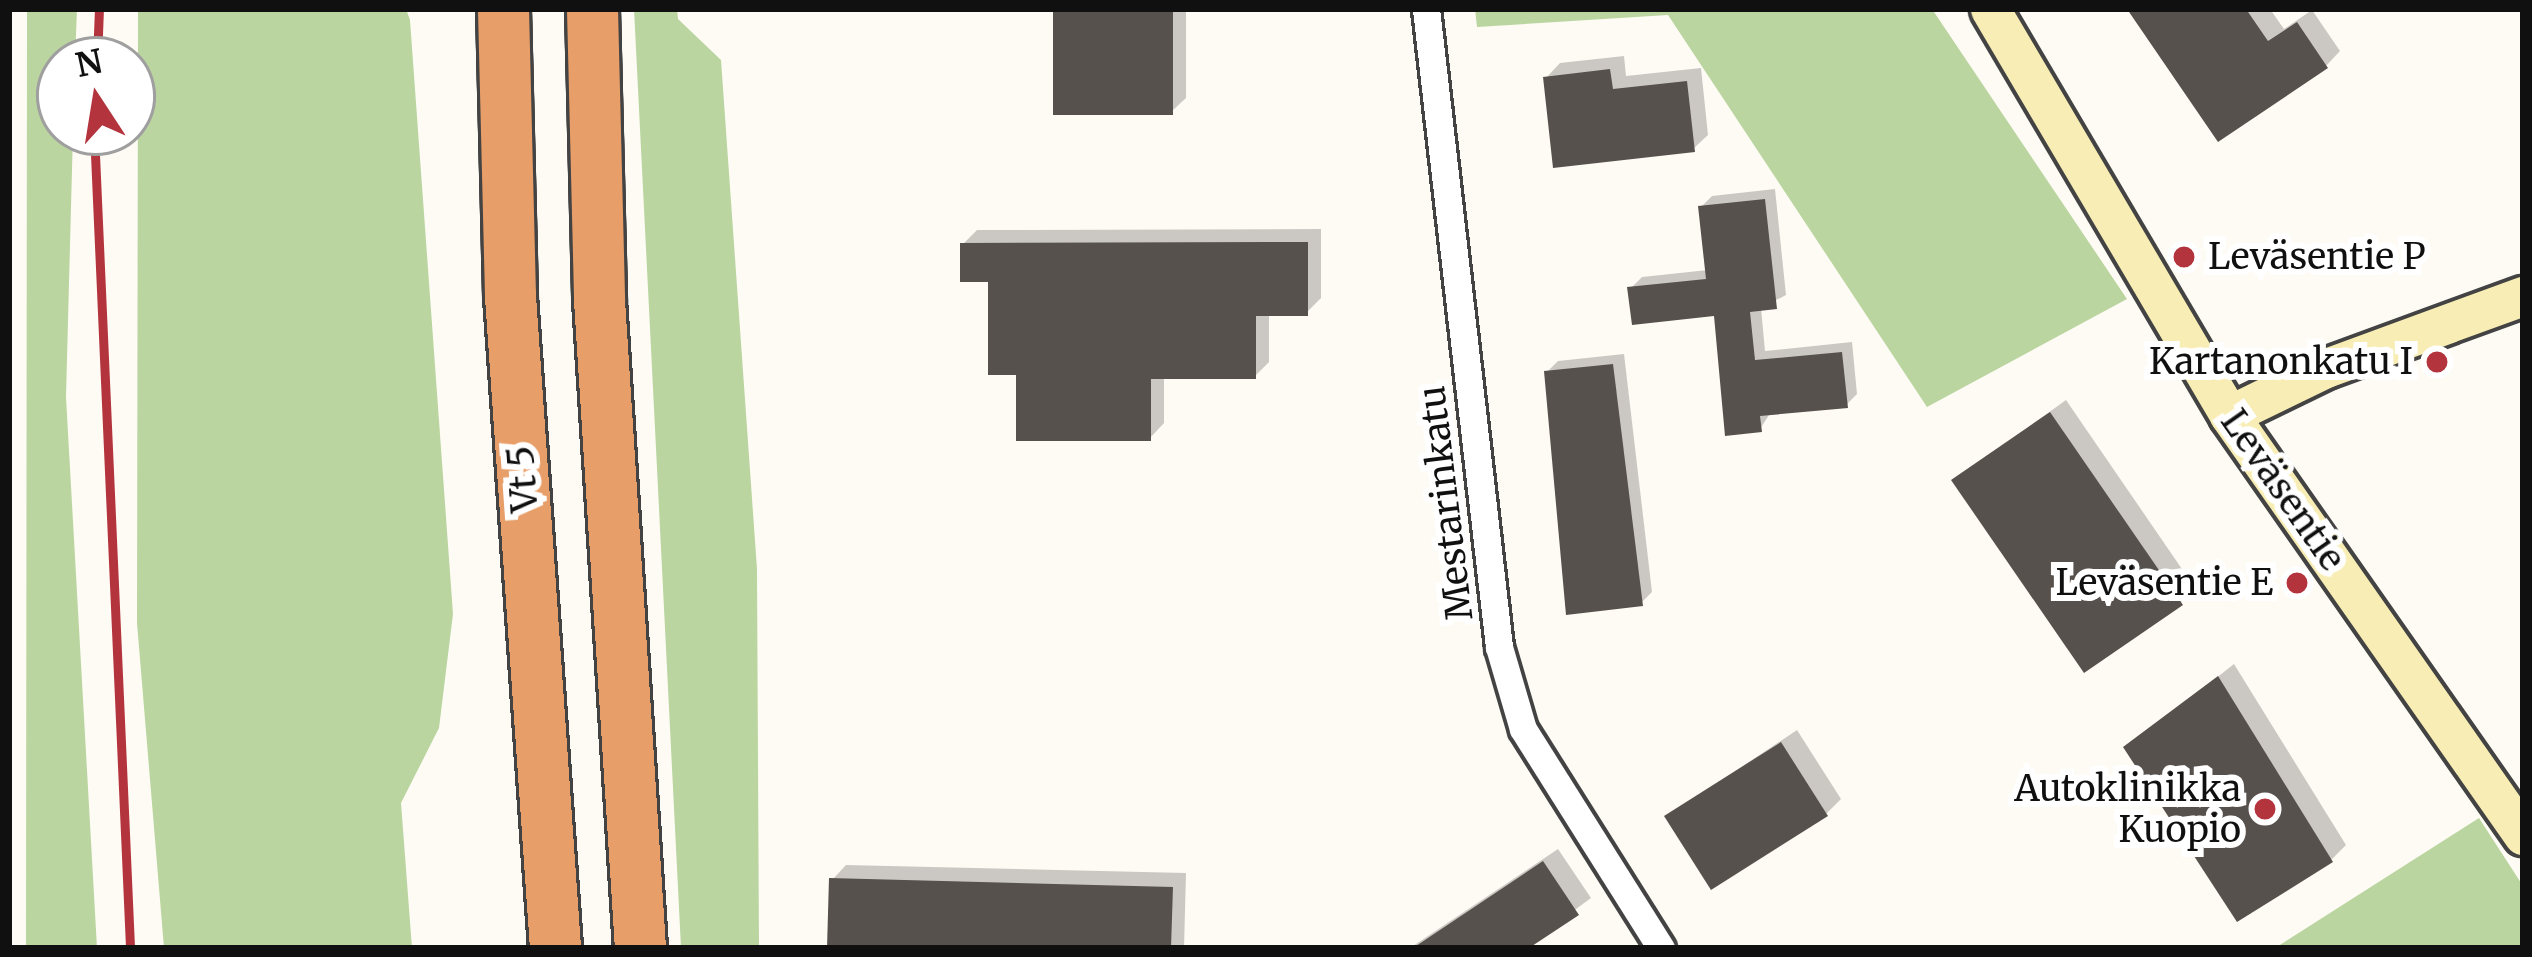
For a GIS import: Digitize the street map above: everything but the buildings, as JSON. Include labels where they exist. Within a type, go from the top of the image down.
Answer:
[{"type":"highway","name":"Vt 5","points":[[503,9],[510,296],[555,948]]},
{"type":"highway","points":[[592,9],[599,300],[640,948]]},
{"type":"main road","name":"Leväsentie","points":[[1990,9],[2229,415],[2523,835]]},
{"type":"main road","points":[[2229,415],[2326,368],[2523,296]]},
{"type":"street","name":"Mestarinkatu","points":[[1426,9],[1499,647],[1523,729],[1661,948]]},
{"type":"green space","points":[[27,9],[77,9],[76,36],[36,36],[36,156],[72,156],[66,397],[97,948],[26,948]]},
{"type":"green space","points":[[138,9],[406,9],[410,20],[453,614],[439,728],[401,803],[412,948],[164,948],[137,623],[138,156],[156,156],[156,36],[138,36]]},
{"type":"green space","points":[[634,9],[677,9],[678,19],[721,60],[757,569],[759,948],[681,948]]},
{"type":"green space","points":[[1475,9],[1932,9],[2127,299],[1927,407],[1668,15],[1477,27]]},
{"type":"green space","points":[[2479,818],[2523,886],[2523,948],[2275,948]]},
{"type":"railway","points":[[98,36],[99,9]]},
{"type":"railway","points":[[95,156],[130,948]]},
{"type":"place","name":"Leväsentie P","points":[[2184,257]]},
{"type":"place","name":"Kartanonkatu I","points":[[2437,362]]},
{"type":"place","name":"Leväsentie E","points":[[2297,583]]},
{"type":"place","name":"Autoklinikka Kuopio","points":[[2265,809]]}]
